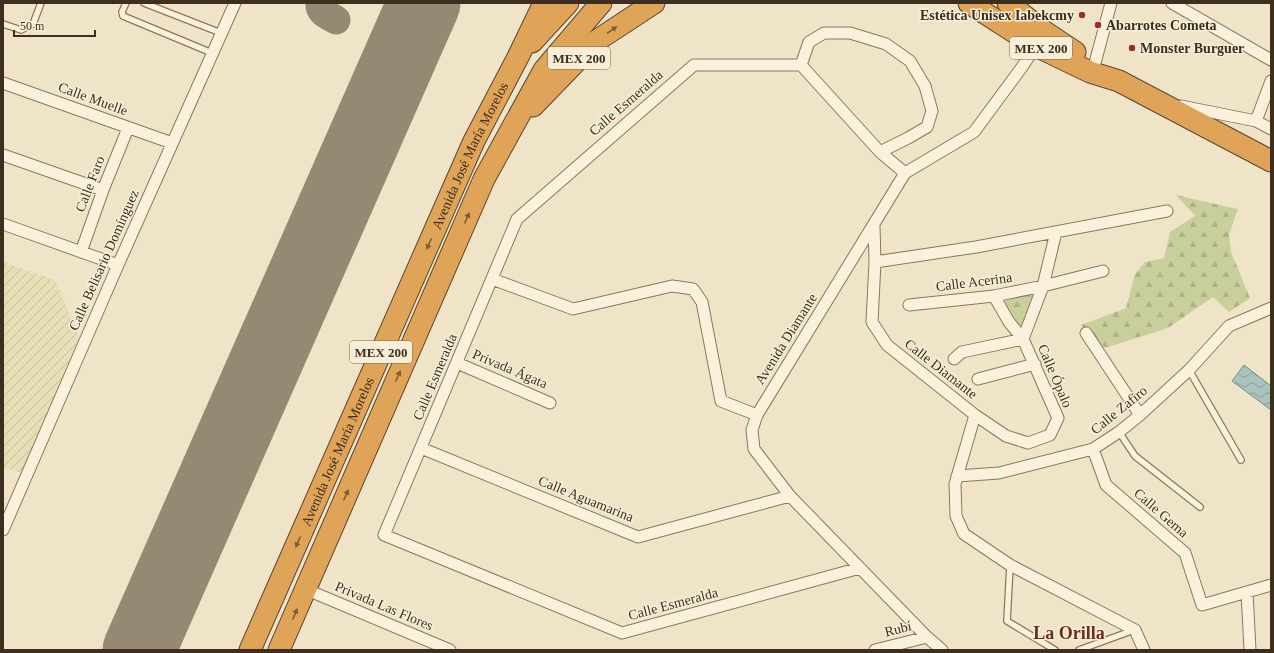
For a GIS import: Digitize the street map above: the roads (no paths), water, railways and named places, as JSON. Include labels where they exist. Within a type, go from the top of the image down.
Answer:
[{"type":"highway","name":"MEX 200","points":[[518,57],[544,3]]},
{"type":"highway","points":[[518,57],[568,3]]},
{"type":"highway","name":"MEX 200","points":[[514,125],[544,70],[601,3]]},
{"type":"highway","name":"MEX 200","points":[[514,125],[596,42],[654,3]]},
{"type":"highway","name":"MEX 200","points":[[970,3],[1040,39],[1064,46],[1093,67],[1271,161]]},
{"type":"highway","name":"MEX 200","points":[[1008,3],[1040,39]]},
{"type":"highway","name":"Avenida José María Morelos","points":[[250,650],[474,141],[518,57]]},
{"type":"highway","name":"Avenida José María Morelos","points":[[279,650],[484,179],[514,125]]},
{"type":"street","name":"Calle Belisario Domínguez","points":[[3,530],[7,512],[234,3]]},
{"type":"street","points":[[1093,67],[1111,3]]},
{"type":"street","points":[[1172,3],[1271,60]]},
{"type":"street","points":[[880,152],[927,127],[932,111],[925,86],[910,61],[886,44],[850,33],[824,33],[809,42],[801,65],[880,152],[905,173]]},
{"type":"street","name":"Avenida Diamante","points":[[942,650],[927,637],[790,496],[754,449],[752,430],[756,415],[905,173],[974,132],[1022,68],[1040,39]]},
{"type":"street","name":"Calle Esmeralda","points":[[801,65],[694,65],[517,219],[384,535],[622,633],[860,568]]},
{"type":"street","points":[[1256,121],[1271,81]]},
{"type":"street","name":"Calle Muelle","points":[[3,83],[172,143]]},
{"type":"street","points":[[1161,103],[1256,121],[1271,129]]},
{"type":"street","name":"Calle Faro","points":[[81,252],[103,190],[128,128]]},
{"type":"street","points":[[3,155],[103,190]]},
{"type":"street","points":[[874,262],[976,247],[1167,211]]},
{"type":"street","points":[[3,224],[118,265]]},
{"type":"street","name":"Calle Diamante","points":[[874,225],[872,322],[887,345],[975,415],[955,484],[956,516],[964,534],[1010,565],[1135,630]]},
{"type":"street","name":"Calle Ópalo","points":[[1023,339],[1043,286],[1056,232]]},
{"type":"street","name":"Calle Acerina","points":[[908,304],[994,296],[1043,286],[1103,270]]},
{"type":"street","points":[[492,279],[573,309],[672,286],[693,289],[702,302],[722,401],[756,415]]},
{"type":"street","name":"Calle Ópalo","points":[[975,415],[1006,436],[1028,443],[1050,435],[1058,418],[1023,339],[1009,322],[994,296]]},
{"type":"street","name":"Calle Zafiro","points":[[957,476],[998,473],[1093,449],[1118,432],[1140,414],[1189,370],[1229,326],[1271,308]]},
{"type":"street","points":[[1086,333],[1140,414]]},
{"type":"street","points":[[954,359],[962,352],[1023,339]]},
{"type":"street","name":"Privada Ágata","points":[[457,363],[550,403]]},
{"type":"street","points":[[978,379],[1035,364]]},
{"type":"street","name":"Calle Aguamarina","points":[[421,448],[638,536],[790,496]]},
{"type":"street","name":"Calle Gema","points":[[1093,449],[1106,485],[1185,554],[1202,605],[1247,592]]},
{"type":"street","points":[[1250,650],[1247,592],[1271,585]]},
{"type":"street","name":"Privada Las Flores","points":[[305,589],[450,650]]},
{"type":"street","points":[[1135,630],[1144,650]]},
{"type":"street","name":"Rubí","points":[[875,650],[927,637]]},
{"type":"lane","points":[[3,24],[21,30],[33,24],[41,3]]},
{"type":"lane","points":[[126,3],[122,12],[123,16],[212,53]]},
{"type":"lane","points":[[144,3],[221,33]]},
{"type":"lane","points":[[1189,370],[1241,460]]},
{"type":"lane","points":[[1118,432],[1135,456],[1200,507]]},
{"type":"lane","points":[[1010,565],[1007,621],[1055,650]]},
{"type":"lane","points":[[1079,650],[1135,630]]},
{"type":"water","points":[[1244,365],[1271,386],[1271,410],[1232,381]]},
{"type":"place","name":"Estética Unisex Iabekcmy","points":[[1082,15]]},
{"type":"place","name":"Abarrotes Cometa","points":[[1098,25]]},
{"type":"place","name":"Monster Burguer","points":[[1132,48]]},
{"type":"district","name":"La Orilla","points":[[1069,633]]}]
